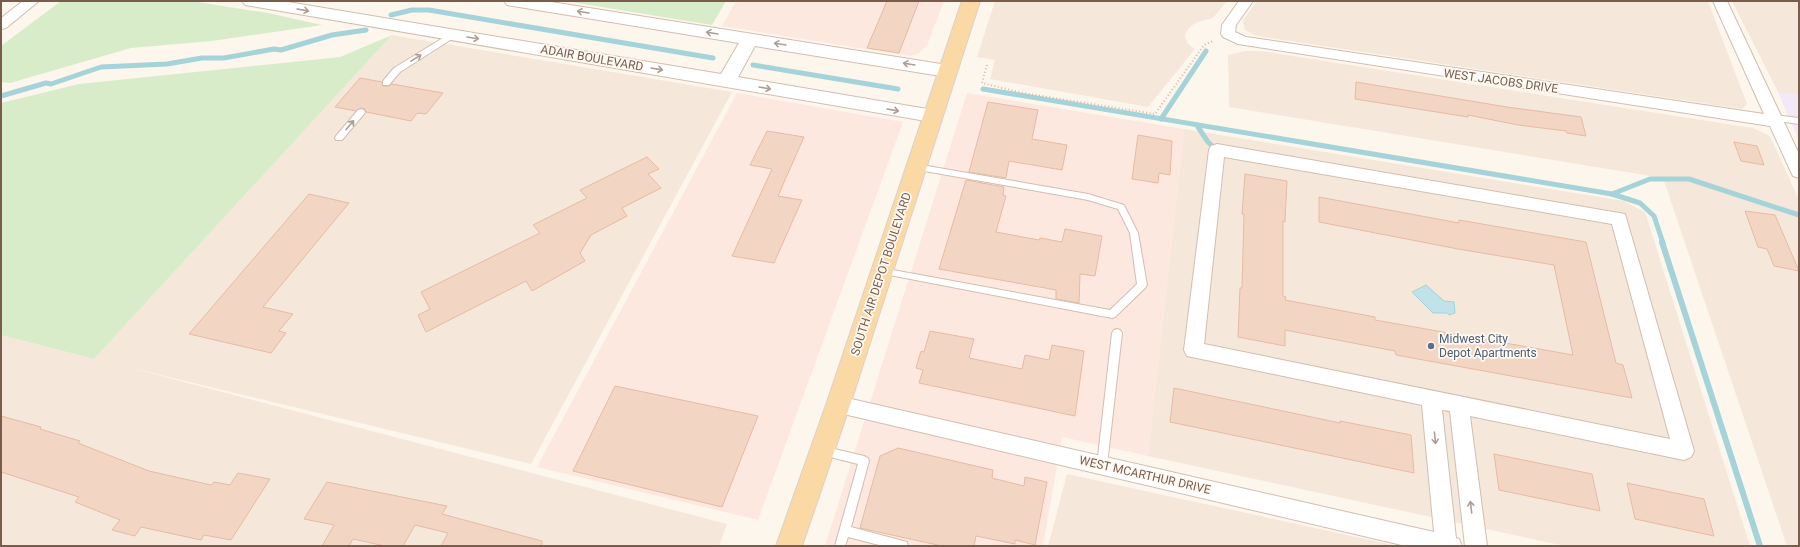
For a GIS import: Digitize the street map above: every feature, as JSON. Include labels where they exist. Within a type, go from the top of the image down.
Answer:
[{"type":"main road","name":"SOUTH AIR DEPOT BOULEVARD","points":[[794,545],[822,451],[971,1]]},
{"type":"street","points":[[1,25],[32,1]]},
{"type":"street","name":"ADAIR BOULEVARD","points":[[251,1],[932,116]]},
{"type":"street","points":[[513,1],[947,71]]},
{"type":"street","points":[[1228,34],[1229,25],[1246,1]]},
{"type":"street","points":[[1720,1],[1799,172]]},
{"type":"street","name":"WEST JACOBS DRIVE","points":[[1228,34],[1243,41],[1264,46],[1774,120]]},
{"type":"street","points":[[726,81],[750,39]]},
{"type":"street","points":[[1217,150],[1619,219],[1684,451],[1431,399],[1194,350],[1217,150]]},
{"type":"street","points":[[1431,399],[1449,545]]},
{"type":"street","points":[[1459,404],[1476,546]]},
{"type":"street","name":"WEST MCARTHUR DRIVE","points":[[838,405],[1449,545]]},
{"type":"lane","points":[[386,83],[397,70],[454,35]]},
{"type":"lane","points":[[339,138],[361,112]]},
{"type":"lane","points":[[1774,120],[1799,121]]},
{"type":"lane","points":[[882,271],[1112,314],[1142,285],[1134,233],[1120,207],[1088,197],[916,167]]},
{"type":"lane","points":[[1102,465],[1117,333]]},
{"type":"lane","points":[[822,451],[864,461],[840,546]]},
{"type":"lane","points":[[844,531],[903,546]]},
{"type":"path","points":[[987,65],[982,83],[1023,92],[1155,114],[1204,45],[1228,34]]},
{"type":"shaded area","points":[[736,1],[944,1],[927,45],[918,54],[910,56],[722,26]]},
{"type":"shaded area","points":[[995,1],[1227,1],[1213,18],[1195,23],[1188,29],[1185,36],[1188,44],[1195,49],[1148,107],[990,79],[995,60],[977,57]]},
{"type":"shaded area","points":[[1257,1],[1708,1],[1747,104],[1742,109],[1257,36],[1245,30],[1243,20]]},
{"type":"shaded area","points":[[1732,1],[1799,1],[1799,95],[1778,92]]},
{"type":"shaded area","points":[[392,35],[732,92],[531,464],[127,367],[727,524],[719,546],[1,546],[1,335],[94,359]]},
{"type":"shaded area","points":[[1245,51],[1260,51],[1753,128],[1770,136],[1799,200],[1799,546],[1787,546],[1663,178],[1229,107],[1228,55]]},
{"type":"shaded area","points":[[1778,92],[1799,95],[1799,141]]},
{"type":"shaded area","points":[[737,93],[903,122],[758,520],[537,467]]},
{"type":"shaded area","points":[[967,93],[1184,129],[1148,456],[1062,437],[1043,546],[825,546]]},
{"type":"shaded area","name":"Midwest City Depot Apartments","points":[[1184,129],[1624,201],[1645,212],[1750,546],[1565,546],[1148,456]]},
{"type":"shaded area","points":[[1067,474],[1398,546],[1048,546]]},
{"type":"green space","points":[[61,1],[191,1],[268,13],[322,25],[212,41],[131,48],[10,83],[1,82],[1,46]]},
{"type":"green space","points":[[565,1],[726,1],[712,25]]},
{"type":"green space","points":[[392,35],[94,359],[1,335],[1,103],[79,84],[340,57]]},
{"type":"water","points":[[1426,285],[1444,301],[1454,302],[1455,313],[1449,315],[1447,313],[1433,313],[1412,292]]},
{"type":"building","points":[[887,1],[919,1],[899,53],[867,48]]},
{"type":"building","points":[[360,78],[382,82],[383,86],[389,86],[392,84],[443,93],[426,114],[417,113],[411,121],[366,112],[365,109],[361,108],[356,111],[335,107]]},
{"type":"building","points":[[1356,82],[1507,107],[1581,117],[1586,136],[1567,133],[1566,131],[1518,125],[1468,115],[1468,117],[1355,99]]},
{"type":"building","points":[[988,102],[1038,110],[1032,139],[1067,145],[1062,170],[1009,161],[1006,178],[969,172]]},
{"type":"building","points":[[767,131],[804,137],[778,196],[802,200],[774,263],[732,256],[772,169],[750,165]]},
{"type":"building","points":[[1138,135],[1172,141],[1170,175],[1159,173],[1158,183],[1132,179]]},
{"type":"building","points":[[1734,142],[1757,146],[1764,165],[1741,161]]},
{"type":"building","points":[[647,157],[659,169],[648,174],[661,188],[622,208],[627,216],[591,235],[580,253],[585,261],[532,291],[526,281],[426,332],[418,315],[430,309],[421,292],[540,233],[533,225],[587,198],[580,190]]},
{"type":"building","points":[[1245,174],[1287,181],[1285,222],[1283,221],[1283,296],[1286,297],[1285,300],[1375,317],[1375,320],[1573,355],[1554,265],[1458,249],[1319,222],[1319,197],[1459,223],[1459,220],[1586,242],[1616,363],[1623,365],[1632,398],[1396,355],[1395,351],[1285,330],[1285,346],[1238,337],[1240,288],[1242,288],[1244,214],[1242,214]]},
{"type":"building","points":[[966,180],[1004,187],[1003,195],[1006,196],[996,232],[1039,240],[1040,238],[1062,242],[1065,229],[1102,236],[1095,276],[1080,274],[1079,303],[1056,299],[1056,290],[939,269]]},
{"type":"building","points":[[309,194],[349,203],[263,307],[293,314],[279,331],[286,333],[271,353],[189,334]]},
{"type":"building","points":[[1745,211],[1775,215],[1799,271],[1774,266],[1767,249],[1758,247]]},
{"type":"building","points":[[930,331],[974,339],[969,358],[1022,369],[1025,355],[1049,360],[1052,345],[1084,351],[1075,416],[919,383],[923,370],[916,368],[921,351],[924,352]]},
{"type":"building","points":[[615,386],[758,416],[722,507],[573,471]]},
{"type":"building","points":[[1174,388],[1340,423],[1340,421],[1411,435],[1414,473],[1170,422]]},
{"type":"building","points":[[1,416],[41,427],[40,429],[80,441],[78,443],[149,471],[211,485],[214,482],[230,485],[238,473],[270,479],[231,540],[204,535],[201,540],[141,527],[135,536],[112,530],[120,520],[75,502],[79,497],[1,472]]},
{"type":"building","points":[[898,448],[993,470],[992,478],[1024,486],[1025,477],[1047,482],[1035,545],[1015,540],[1015,544],[976,536],[974,546],[942,546],[860,528],[880,456]]},
{"type":"building","points":[[1494,454],[1592,474],[1600,511],[1499,490]]},
{"type":"building","points":[[327,482],[447,506],[442,514],[542,541],[542,546],[441,546],[448,533],[415,525],[403,546],[385,546],[353,539],[349,546],[322,546],[334,525],[304,519]]},
{"type":"building","points":[[1627,483],[1704,499],[1714,536],[1635,519]]},
{"type":"waterway","points":[[391,15],[412,10],[429,10],[713,58]]},
{"type":"waterway","points":[[1,96],[46,83],[51,84],[101,67],[167,64],[202,58],[224,58],[274,49],[281,50],[332,35],[366,30]]},
{"type":"waterway","points":[[1161,119],[1206,51]]},
{"type":"waterway","points":[[753,65],[898,89]]},
{"type":"waterway","points":[[983,89],[1161,119]]},
{"type":"waterway","points":[[1161,119],[1612,194]]},
{"type":"waterway","points":[[1198,127],[1208,142],[1217,150]]},
{"type":"waterway","points":[[1612,194],[1650,179],[1689,179],[1799,215]]},
{"type":"waterway","points":[[1612,194],[1640,203],[1654,216],[1663,243]]},
{"type":"waterway","points":[[1662,242],[1760,546]]},
{"type":"place","name":"Midwest City Depot Apartments","points":[[1431,346]]}]
